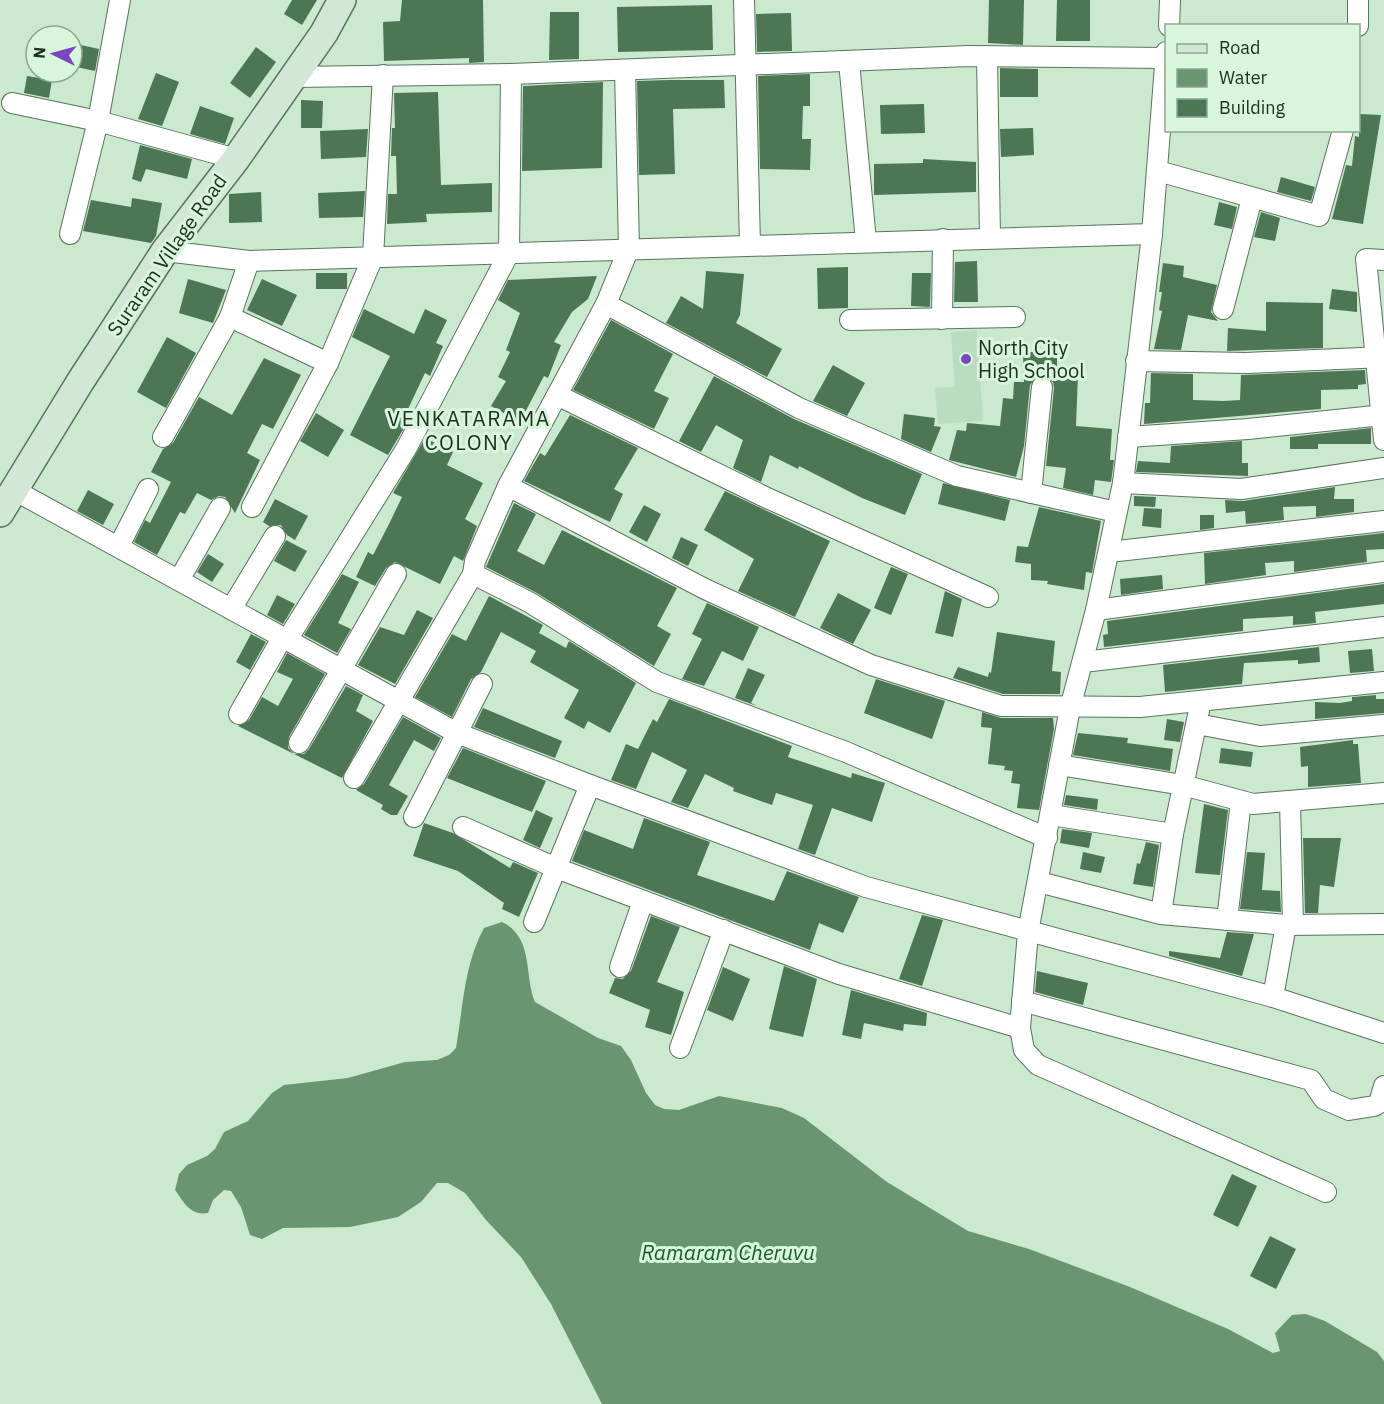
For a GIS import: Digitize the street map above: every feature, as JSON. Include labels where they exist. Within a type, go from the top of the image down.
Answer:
[{"type":"main road","name":"Suraram Village Road","points":[[0,513],[165,251],[236,159],[294,77],[343,1]]},
{"type":"street","points":[[70,234],[98,121],[120,0]]},
{"type":"street","points":[[744,0],[750,244]]},
{"type":"street","points":[[1168,24],[1170,0]]},
{"type":"street","points":[[1358,0],[1358,24]]},
{"type":"street","points":[[294,77],[511,74],[746,63],[849,62],[987,56],[1165,58]]},
{"type":"street","points":[[987,56],[990,238]]},
{"type":"street","points":[[849,62],[866,241]]},
{"type":"street","points":[[354,778],[473,574],[475,561],[508,486],[606,304],[629,248],[625,70]]},
{"type":"street","points":[[1165,72],[1152,234],[1123,483],[1096,610],[1070,708],[1059,765],[1028,932],[1020,1028],[1024,1050],[1038,1065],[1326,1192]]},
{"type":"street","points":[[239,714],[406,449],[508,253],[511,74]]},
{"type":"street","points":[[252,507],[328,363],[374,257],[383,75]]},
{"type":"street","points":[[12,103],[98,121],[236,159]]},
{"type":"street","points":[[1158,171],[1319,216],[1342,132]]},
{"type":"street","points":[[1223,309],[1252,198]]},
{"type":"street","points":[[165,251],[249,261],[750,244],[1152,234]]},
{"type":"street","points":[[942,319],[943,239]]},
{"type":"street","points":[[1384,260],[1366,259],[1380,358],[1384,440]]},
{"type":"street","points":[[163,436],[231,317],[249,261]]},
{"type":"street","points":[[606,304],[799,408],[957,476],[1116,512]]},
{"type":"street","points":[[231,317],[328,363]]},
{"type":"street","points":[[850,320],[1016,317]]},
{"type":"street","points":[[1136,362],[1246,363],[1380,358]]},
{"type":"street","points":[[1031,493],[1042,387]]},
{"type":"street","points":[[557,395],[765,497],[988,597]]},
{"type":"street","points":[[1128,437],[1248,429],[1383,416]]},
{"type":"street","points":[[1123,483],[1241,489],[1384,468]]},
{"type":"street","points":[[508,486],[705,589],[871,665],[1000,706],[1140,707],[1384,682]]},
{"type":"street","points":[[119,546],[148,489]]},
{"type":"street","points":[[14,490],[399,699],[457,733],[866,887],[1273,997],[1384,1033]]},
{"type":"street","points":[[179,580],[220,508]]},
{"type":"street","points":[[1109,552],[1384,521]]},
{"type":"street","points":[[231,609],[275,536]]},
{"type":"street","points":[[1096,610],[1384,572]]},
{"type":"street","points":[[299,742],[344,669],[396,574]]},
{"type":"street","points":[[473,574],[529,602],[657,682],[846,752],[1047,838]]},
{"type":"street","points":[[1083,662],[1384,627]]},
{"type":"street","points":[[414,818],[482,684]]},
{"type":"street","points":[[1161,914],[1173,834],[1201,701]]},
{"type":"street","points":[[1197,724],[1260,736],[1384,725]]},
{"type":"street","points":[[1059,765],[1183,785],[1253,804],[1384,792]]},
{"type":"street","points":[[534,922],[590,785]]},
{"type":"street","points":[[1227,920],[1241,801]]},
{"type":"street","points":[[1273,997],[1290,925],[1290,801]]},
{"type":"street","points":[[1051,815],[1173,834]]},
{"type":"street","points":[[463,827],[556,868],[839,974],[1020,1028]]},
{"type":"street","points":[[1039,882],[1161,914],[1290,925],[1384,924]]},
{"type":"street","points":[[620,967],[643,901]]},
{"type":"street","points":[[680,1048],[724,930]]},
{"type":"street","points":[[1022,1001],[1311,1080],[1324,1099],[1341,1108],[1374,1106],[1379,1102],[1384,1086]]},
{"type":"shaded area","name":"North City High School","points":[[977,330],[983,421],[938,424],[935,388],[955,387],[951,332]]},
{"type":"water","name":"Ramaram Cheruvu","points":[[502,922],[512,929],[524,947],[535,1002],[598,1038],[621,1046],[631,1060],[646,1093],[655,1105],[664,1109],[679,1110],[719,1096],[782,1108],[804,1118],[887,1182],[968,1231],[1029,1249],[1130,1287],[1228,1329],[1273,1353],[1280,1351],[1275,1333],[1292,1315],[1306,1314],[1325,1321],[1377,1352],[1384,1361],[1384,1404],[602,1404],[551,1304],[521,1257],[486,1220],[465,1193],[448,1183],[437,1183],[421,1202],[398,1217],[350,1227],[283,1228],[262,1239],[250,1235],[241,1207],[231,1191],[224,1190],[213,1200],[208,1213],[197,1213],[185,1204],[175,1190],[179,1174],[187,1165],[207,1156],[215,1149],[224,1132],[248,1121],[272,1093],[284,1085],[348,1078],[405,1062],[437,1060],[449,1055],[456,1048],[465,986],[477,942],[484,928]]},
{"type":"building","points":[[292,0],[317,0],[302,25],[284,14]]},
{"type":"building","points":[[402,0],[483,0],[484,62],[469,63],[469,58],[384,61],[383,22],[400,21]]},
{"type":"building","points":[[989,0],[1024,0],[1023,45],[988,43]]},
{"type":"building","points":[[1057,0],[1090,0],[1090,41],[1056,41]]},
{"type":"building","points":[[712,5],[713,50],[618,52],[617,7]]},
{"type":"building","points":[[550,12],[579,12],[579,59],[549,60]]},
{"type":"building","points":[[791,13],[792,51],[757,52],[756,14]]},
{"type":"building","points":[[84,46],[99,49],[95,71],[84,69]]},
{"type":"building","points":[[256,47],[276,62],[250,98],[230,83]]},
{"type":"building","points":[[1000,68],[1038,69],[1038,97],[1000,97]]},
{"type":"building","points":[[156,73],[179,82],[162,126],[138,119]]},
{"type":"building","points":[[810,74],[810,106],[803,106],[802,139],[811,139],[810,170],[760,169],[758,76]]},
{"type":"building","points":[[724,80],[725,108],[673,109],[675,174],[639,175],[637,81]]},
{"type":"building","points":[[603,82],[602,168],[522,171],[523,86]]},
{"type":"building","points":[[26,84],[51,84],[49,98],[24,93]]},
{"type":"building","points":[[438,92],[441,185],[492,183],[492,212],[426,214],[427,222],[387,224],[388,194],[397,194],[396,156],[391,156],[392,128],[395,128],[394,93]]},
{"type":"building","points":[[301,100],[323,101],[322,128],[301,128]]},
{"type":"building","points":[[924,104],[925,133],[881,134],[880,105]]},
{"type":"building","points":[[200,106],[234,118],[225,144],[190,134]]},
{"type":"building","points":[[1360,114],[1381,115],[1363,224],[1332,219],[1346,165],[1352,166],[1355,136],[1359,137]]},
{"type":"building","points":[[1033,128],[1034,155],[1001,157],[1000,129]]},
{"type":"building","points":[[368,129],[366,157],[321,159],[320,131]]},
{"type":"building","points":[[140,145],[192,159],[187,179],[146,169],[141,182],[132,179]]},
{"type":"building","points":[[923,159],[976,162],[976,192],[874,195],[874,164],[923,163]]},
{"type":"building","points":[[1281,177],[1315,187],[1311,201],[1277,192]]},
{"type":"building","points":[[365,191],[363,217],[319,218],[318,193]]},
{"type":"building","points":[[261,192],[262,222],[229,223],[229,194]]},
{"type":"building","points":[[132,198],[162,203],[156,236],[151,243],[83,231],[91,200],[131,207]]},
{"type":"building","points":[[1219,202],[1237,207],[1232,229],[1214,225]]},
{"type":"building","points":[[1261,212],[1280,218],[1275,241],[1254,237]]},
{"type":"building","points":[[977,261],[978,302],[954,302],[955,262]]},
{"type":"building","points":[[1163,263],[1184,266],[1183,277],[1217,285],[1211,312],[1218,321],[1188,315],[1181,350],[1154,349],[1162,311],[1159,310],[1162,292],[1159,292]]},
{"type":"building","points":[[848,267],[848,308],[818,309],[817,268]]},
{"type":"building","points":[[706,271],[744,274],[740,315],[736,323],[782,349],[767,377],[666,323],[681,296],[703,309]]},
{"type":"building","points":[[316,273],[347,273],[347,289],[316,289]]},
{"type":"building","points":[[912,273],[931,273],[930,307],[911,306]]},
{"type":"building","points":[[597,276],[588,299],[572,312],[554,342],[561,345],[548,378],[544,376],[520,422],[491,406],[506,381],[498,377],[510,352],[506,350],[520,313],[498,300],[508,280]]},
{"type":"building","points":[[188,279],[226,290],[213,323],[179,313]]},
{"type":"building","points":[[262,279],[297,295],[282,326],[247,310]]},
{"type":"building","points":[[1332,289],[1357,292],[1357,312],[1329,309]]},
{"type":"building","points":[[1266,302],[1323,303],[1323,348],[1227,351],[1228,328],[1266,331]]},
{"type":"building","points":[[364,309],[414,334],[425,309],[447,320],[436,343],[443,346],[430,376],[425,373],[400,426],[404,428],[388,455],[350,435],[390,356],[352,337]]},
{"type":"building","points":[[611,320],[673,354],[654,391],[669,398],[654,429],[573,390]]},
{"type":"building","points":[[167,337],[196,353],[166,408],[137,392]]},
{"type":"building","points":[[1023,352],[1057,352],[1057,371],[1078,374],[1076,426],[1112,429],[1110,460],[1114,460],[1111,482],[1095,480],[1093,495],[1063,488],[1066,468],[1046,466],[1054,388],[1053,382],[1044,375],[1037,376],[1030,385],[1024,446],[1016,477],[949,460],[957,430],[966,431],[967,423],[1000,426],[1003,398],[1013,399],[1014,382],[1024,382]]},
{"type":"building","points":[[264,358],[301,375],[273,429],[262,424],[247,453],[260,460],[235,513],[225,497],[219,496],[211,500],[197,493],[185,514],[180,512],[157,555],[134,542],[145,520],[150,523],[171,482],[151,472],[163,449],[173,443],[199,397],[232,415]]},
{"type":"building","points":[[833,365],[865,383],[847,416],[813,401]]},
{"type":"building","points":[[1365,370],[1366,384],[1358,385],[1358,389],[1321,390],[1321,409],[1144,424],[1145,403],[1150,403],[1151,373],[1193,374],[1193,400],[1224,401],[1240,400],[1241,375]]},
{"type":"building","points":[[714,376],[794,419],[922,474],[905,515],[862,498],[799,466],[798,469],[770,455],[761,482],[733,468],[743,440],[716,425],[701,452],[679,441]]},
{"type":"building","points":[[316,413],[344,430],[328,457],[300,441]]},
{"type":"building","points":[[904,414],[935,418],[934,426],[941,427],[931,452],[901,439]]},
{"type":"building","points":[[570,415],[638,448],[614,489],[623,494],[610,522],[524,481],[540,453],[545,456]]},
{"type":"building","points":[[1371,428],[1371,444],[1318,444],[1318,449],[1290,449],[1290,437]]},
{"type":"building","points":[[425,438],[453,452],[447,465],[483,483],[465,519],[477,526],[463,561],[454,556],[440,584],[395,562],[386,568],[375,586],[356,577],[368,552],[373,555],[389,524],[402,497],[393,493]]},
{"type":"building","points":[[1242,441],[1242,463],[1248,463],[1248,476],[1136,472],[1138,461],[1170,463],[1171,446]]},
{"type":"building","points":[[943,483],[1010,500],[1005,521],[938,504]]},
{"type":"building","points":[[1335,487],[1334,499],[1354,499],[1354,512],[1316,517],[1316,506],[1283,507],[1284,520],[1246,524],[1245,511],[1226,513],[1225,500],[1243,501]]},
{"type":"building","points":[[88,490],[114,504],[103,525],[77,511]]},
{"type":"building","points":[[725,491],[830,541],[795,617],[738,591],[754,559],[704,530]]},
{"type":"building","points":[[1134,496],[1156,497],[1155,507],[1134,506]]},
{"type":"building","points":[[275,499],[308,516],[295,540],[287,535],[281,525],[269,526],[263,522]]},
{"type":"building","points":[[514,503],[536,514],[517,551],[544,565],[562,530],[677,588],[657,626],[671,634],[654,666],[535,592],[486,567]]},
{"type":"building","points":[[644,505],[661,514],[647,542],[629,532]]},
{"type":"building","points":[[1039,507],[1101,521],[1092,573],[1086,572],[1084,590],[1047,584],[1048,581],[1031,580],[1031,564],[1015,562],[1017,546],[1028,547]]},
{"type":"building","points":[[1144,508],[1162,509],[1161,528],[1142,526]]},
{"type":"building","points":[[1200,515],[1214,515],[1214,528],[1200,530]]},
{"type":"building","points":[[1384,533],[1384,549],[1366,550],[1367,562],[1294,572],[1294,561],[1265,563],[1266,575],[1205,584],[1204,553]]},
{"type":"building","points":[[681,537],[698,545],[688,566],[672,558]]},
{"type":"building","points":[[286,540],[307,551],[295,572],[274,561]]},
{"type":"building","points":[[208,554],[224,564],[212,582],[197,572]]},
{"type":"building","points":[[891,567],[908,574],[891,615],[874,608]]},
{"type":"building","points":[[342,574],[359,582],[338,623],[351,629],[337,653],[304,635]]},
{"type":"building","points":[[1162,575],[1163,589],[1121,595],[1120,579]]},
{"type":"building","points":[[1384,584],[1384,604],[1315,612],[1316,623],[1293,625],[1293,616],[1243,619],[1243,631],[1104,647],[1103,635],[1108,634],[1107,621]]},
{"type":"building","points":[[945,591],[962,599],[953,637],[935,633]]},
{"type":"building","points":[[838,593],[871,610],[853,644],[820,628]]},
{"type":"building","points":[[277,595],[295,604],[283,624],[267,615]]},
{"type":"building","points":[[489,596],[543,625],[539,633],[566,648],[569,641],[636,683],[610,733],[588,721],[584,729],[564,718],[579,690],[530,662],[536,651],[501,632],[481,672],[471,679],[452,717],[415,697],[452,634],[466,641]]},
{"type":"building","points":[[707,603],[759,627],[743,661],[722,651],[704,686],[682,679],[702,639],[692,634]]},
{"type":"building","points":[[417,610],[433,618],[395,684],[358,665],[380,627],[404,635]]},
{"type":"building","points":[[997,632],[1055,641],[1052,671],[1061,672],[1060,694],[1003,694],[953,678],[958,667],[988,677],[989,672],[991,673]]},
{"type":"building","points":[[251,634],[266,642],[250,670],[236,662]]},
{"type":"building","points":[[1319,647],[1320,662],[1298,664],[1298,660],[1244,663],[1242,684],[1165,692],[1163,665]]},
{"type":"building","points":[[1372,649],[1374,671],[1350,673],[1348,651]]},
{"type":"building","points":[[287,653],[325,674],[289,737],[288,748],[294,754],[238,726],[249,720],[262,697],[278,706],[293,679],[277,672]]},
{"type":"building","points":[[748,668],[765,675],[751,703],[757,706],[735,698]]},
{"type":"building","points":[[876,679],[945,701],[932,739],[864,713]]},
{"type":"building","points":[[346,686],[363,695],[356,711],[373,721],[342,778],[294,754],[304,754],[309,749]]},
{"type":"building","points":[[1376,695],[1376,699],[1384,699],[1384,713],[1315,719],[1315,702],[1340,703],[1352,701],[1352,697]]},
{"type":"building","points":[[669,699],[792,746],[788,757],[851,778],[852,773],[885,783],[872,822],[832,808],[815,855],[798,849],[813,805],[776,793],[772,805],[733,791],[734,788],[705,774],[688,808],[671,802],[687,770],[652,752],[636,789],[611,780],[626,744],[638,749],[653,719],[657,722]]},
{"type":"building","points":[[483,708],[562,741],[555,758],[474,727]]},
{"type":"building","points":[[982,712],[1001,718],[1053,718],[1054,729],[1039,810],[1017,808],[1020,784],[1011,783],[1013,771],[1004,770],[1005,766],[988,764],[992,728],[981,727]]},
{"type":"building","points":[[403,717],[441,738],[434,751],[414,740],[389,785],[408,796],[397,815],[391,815],[381,809],[383,805],[356,790],[364,784]]},
{"type":"building","points":[[1167,719],[1184,722],[1180,742],[1164,740]]},
{"type":"building","points":[[1078,733],[1128,738],[1127,743],[1173,749],[1170,771],[1073,755]]},
{"type":"building","points":[[1353,740],[1353,744],[1358,744],[1361,783],[1308,787],[1308,766],[1301,767],[1300,747]]},
{"type":"building","points":[[463,748],[546,781],[532,812],[447,778]]},
{"type":"building","points":[[1221,748],[1253,752],[1251,767],[1219,763]]},
{"type":"building","points":[[1066,795],[1098,799],[1097,810],[1064,805]]},
{"type":"building","points":[[1204,804],[1228,810],[1220,875],[1195,873]]},
{"type":"building","points":[[536,810],[553,818],[540,848],[523,840]]},
{"type":"building","points":[[644,818],[710,842],[697,875],[774,901],[787,871],[859,897],[843,933],[819,923],[810,950],[572,861],[584,830],[633,849]]},
{"type":"building","points":[[424,823],[453,833],[510,868],[513,862],[538,873],[519,917],[502,909],[504,903],[458,871],[413,856]]},
{"type":"building","points":[[1062,829],[1092,833],[1089,848],[1060,843]]},
{"type":"building","points":[[1303,838],[1341,838],[1334,887],[1320,885],[1318,913],[1305,913]]},
{"type":"building","points":[[1146,842],[1159,845],[1153,887],[1133,884],[1137,863],[1140,864]]},
{"type":"building","points":[[1083,852],[1105,857],[1101,873],[1080,869]]},
{"type":"building","points":[[1247,852],[1265,853],[1262,890],[1280,891],[1281,912],[1240,909]]},
{"type":"building","points":[[922,915],[943,920],[922,986],[899,979]]},
{"type":"building","points":[[651,916],[680,927],[657,982],[684,992],[671,1035],[645,1027],[650,1010],[609,993],[615,978],[623,979],[631,971]]},
{"type":"building","points":[[1227,932],[1254,934],[1242,976],[1169,956],[1169,951],[1220,958]]},
{"type":"building","points":[[784,966],[817,979],[803,1037],[769,1029]]},
{"type":"building","points":[[723,967],[750,979],[733,1021],[707,1010]]},
{"type":"building","points":[[1037,971],[1088,983],[1083,1005],[1035,992]]},
{"type":"building","points":[[851,990],[927,1013],[926,1026],[904,1024],[903,1031],[864,1023],[861,1039],[842,1035]]},
{"type":"building","points":[[1232,1174],[1257,1186],[1238,1227],[1213,1215]]},
{"type":"building","points":[[1270,1236],[1296,1249],[1276,1289],[1250,1276]]},
{"type":"place","name":"North City High School","points":[[966,359]]},
{"type":"district","name":"VENKATARAMA COLONY","points":[[469,431]]}]
